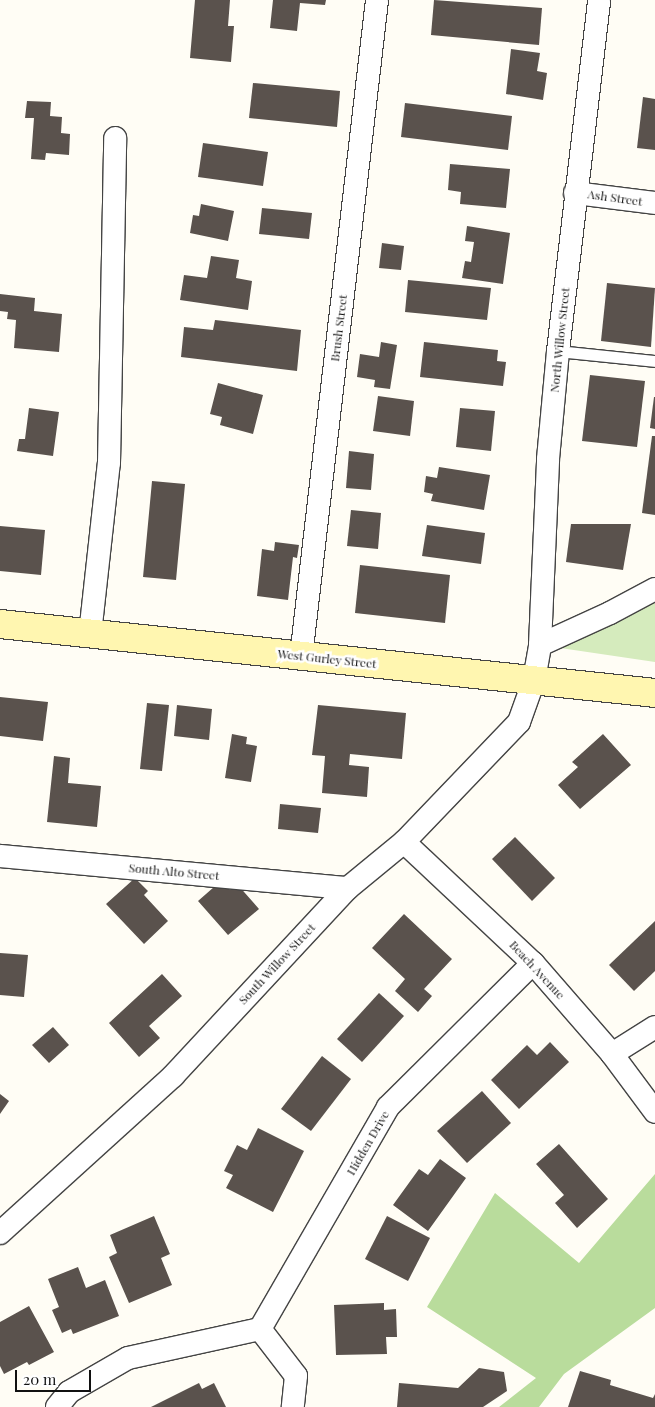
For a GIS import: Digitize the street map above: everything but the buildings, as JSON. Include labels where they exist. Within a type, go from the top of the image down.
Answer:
[{"type":"main road","name":"West Gurley Street","points":[[0,624],[655,693]]},
{"type":"street","name":"Brush Street","points":[[301,657],[377,0]]},
{"type":"street","name":"North Willow Street","points":[[534,680],[540,645],[548,459],[558,351],[575,192],[599,0]]},
{"type":"street","points":[[90,634],[109,463],[115,138]]},
{"type":"street","name":"Ash Street","points":[[575,192],[655,203]]},
{"type":"street","points":[[540,645],[610,613],[655,589]]},
{"type":"street","name":"South Willow Street","points":[[0,1233],[173,1076],[348,888],[404,842],[520,722],[534,680]]},
{"type":"street","name":"Beach Avenue","points":[[404,842],[532,963],[612,1054],[655,1112]]},
{"type":"street","name":"South Alto Street","points":[[0,856],[348,888]]},
{"type":"street","name":"Hidden Drive","points":[[260,1329],[388,1107],[532,963]]},
{"type":"street","points":[[612,1054],[655,1028]]},
{"type":"street","points":[[57,1407],[69,1392],[128,1358],[260,1329],[296,1376],[293,1407]]},
{"type":"lane","points":[[558,351],[655,361]]},
{"type":"green space","points":[[655,589],[655,662],[540,645]]},
{"type":"green space","points":[[655,1174],[655,1308],[564,1374],[539,1407],[499,1407],[536,1378],[427,1307],[495,1193],[579,1263]]}]
